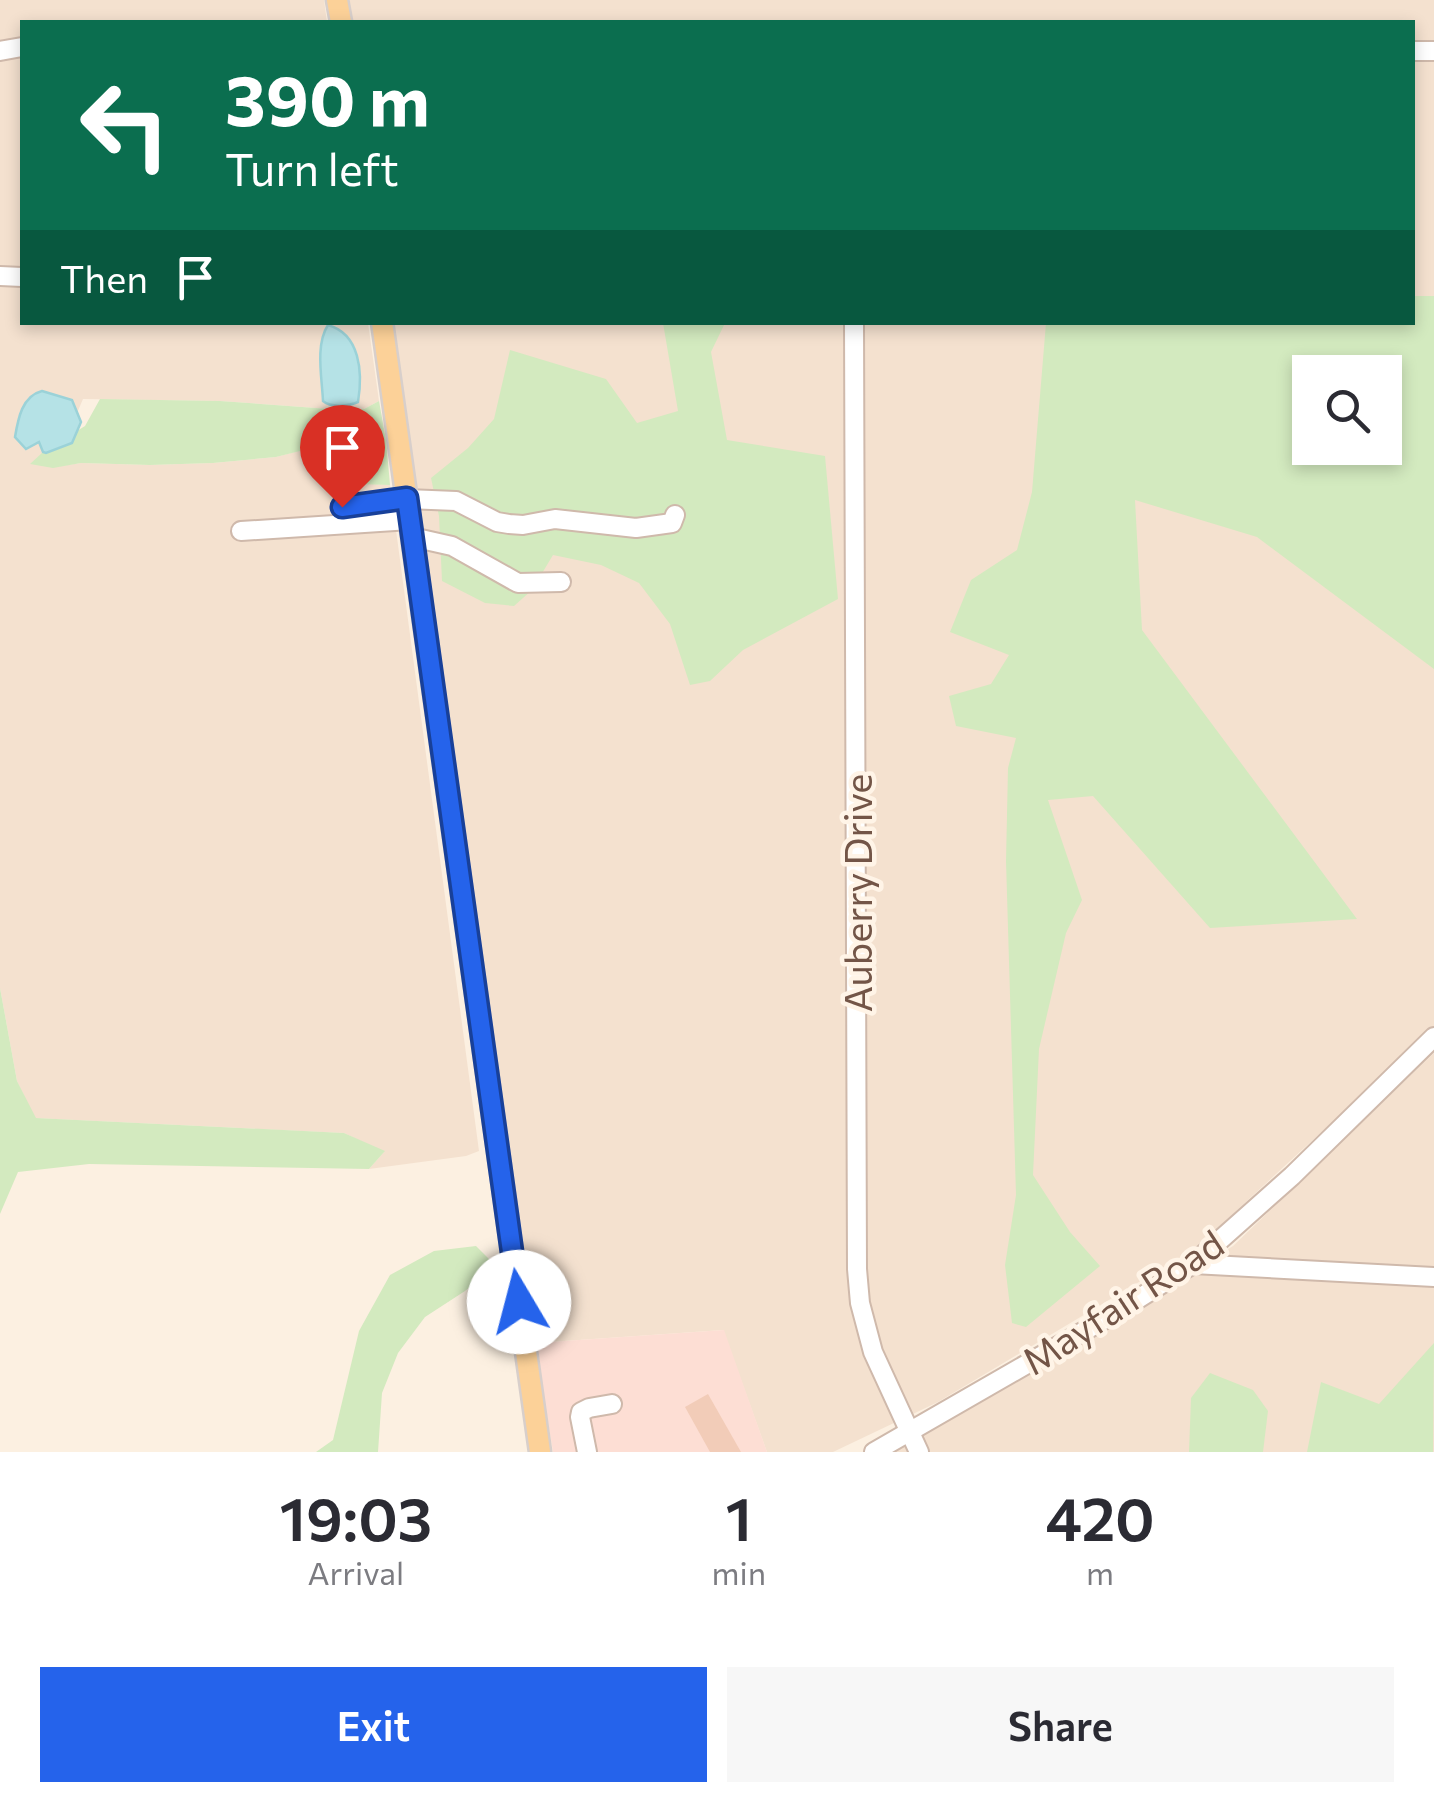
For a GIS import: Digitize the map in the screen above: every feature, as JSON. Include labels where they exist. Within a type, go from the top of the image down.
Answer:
[{"type":"main road","points":[[382,325],[540,1452]]},
{"type":"street","name":"Auberry Drive","points":[[854,325],[857,1268],[868,1338],[919,1452]]},
{"type":"street","points":[[342,507],[407,498],[456,500],[497,522],[523,525],[555,519],[636,528],[672,524],[675,515]]},
{"type":"street","points":[[241,530],[411,528],[518,583],[561,582]]},
{"type":"street","name":"Mayfair Road","points":[[874,1452],[1193,1264],[1292,1176],[1434,1037]]},
{"type":"street","points":[[1193,1264],[1434,1277]]},
{"type":"street","points":[[587,1452],[581,1412],[612,1404]]},
{"type":"shaded area","points":[[0,0],[324,0],[327,20],[20,20],[20,325],[368,325],[379,401],[364,409],[83,399],[54,467],[81,463],[213,463],[276,457],[336,441],[355,483],[390,485],[479,1151],[369,1169],[384,1152],[344,1133],[35,1118],[17,1081],[0,988]]},
{"type":"shaded area","points":[[349,0],[1434,0],[1434,1028],[1196,1248],[938,1402],[833,1452],[767,1452],[723,1330],[535,1343],[393,325],[1415,325],[1415,20],[352,20]]},
{"type":"shaded area","points":[[1434,1053],[1434,1452],[893,1452],[1233,1246]]},
{"type":"shaded area","points":[[724,1330],[767,1452],[553,1452],[535,1343]]},
{"type":"green space","points":[[1415,296],[1434,296],[1434,669],[1257,537],[1135,500],[1142,630],[1357,919],[1210,928],[1093,796],[1048,800],[1082,900],[1066,933],[1039,1049],[1033,1175],[1070,1232],[1100,1266],[1026,1327],[1012,1323],[1005,1265],[1016,1195],[1006,861],[1008,768],[1016,738],[956,726],[949,696],[991,684],[1009,655],[950,632],[971,580],[1017,550],[1032,492],[1046,325],[1415,325]]},
{"type":"green space","points":[[663,325],[724,325],[711,352],[727,440],[825,456],[838,599],[743,650],[710,681],[690,685],[670,624],[639,583],[601,565],[553,555],[532,590],[514,606],[485,603],[442,581],[439,516],[431,478],[468,448],[494,419],[510,350],[606,379],[637,423],[678,411]]},
{"type":"green space","points":[[100,399],[220,401],[330,409],[364,409],[379,401],[390,485],[355,484],[336,442],[276,457],[213,463],[81,463],[53,468],[30,464],[85,426]]},
{"type":"green space","points":[[0,988],[17,1081],[36,1118],[344,1133],[385,1151],[369,1169],[89,1164],[18,1172],[0,1214]]},
{"type":"green space","points":[[476,1246],[496,1266],[425,1317],[398,1353],[382,1393],[378,1452],[316,1452],[333,1440],[359,1331],[390,1275],[434,1251]]},
{"type":"green space","points":[[1434,1343],[1433,1452],[1307,1452],[1321,1382],[1379,1404]]},
{"type":"green space","points":[[1210,1373],[1253,1390],[1268,1411],[1263,1452],[1189,1452],[1191,1398]]},
{"type":"water","points":[[328,325],[353,345],[359,367],[358,402],[335,405],[323,401],[320,352]]},
{"type":"water","points":[[42,391],[72,400],[81,422],[72,443],[46,453],[39,442],[26,449],[15,437],[25,403]]},
{"type":"building","points":[[708,1394],[741,1452],[710,1452],[685,1407]]},
{"type":"route","points":[[342,507],[407,498],[519,1302]]}]
